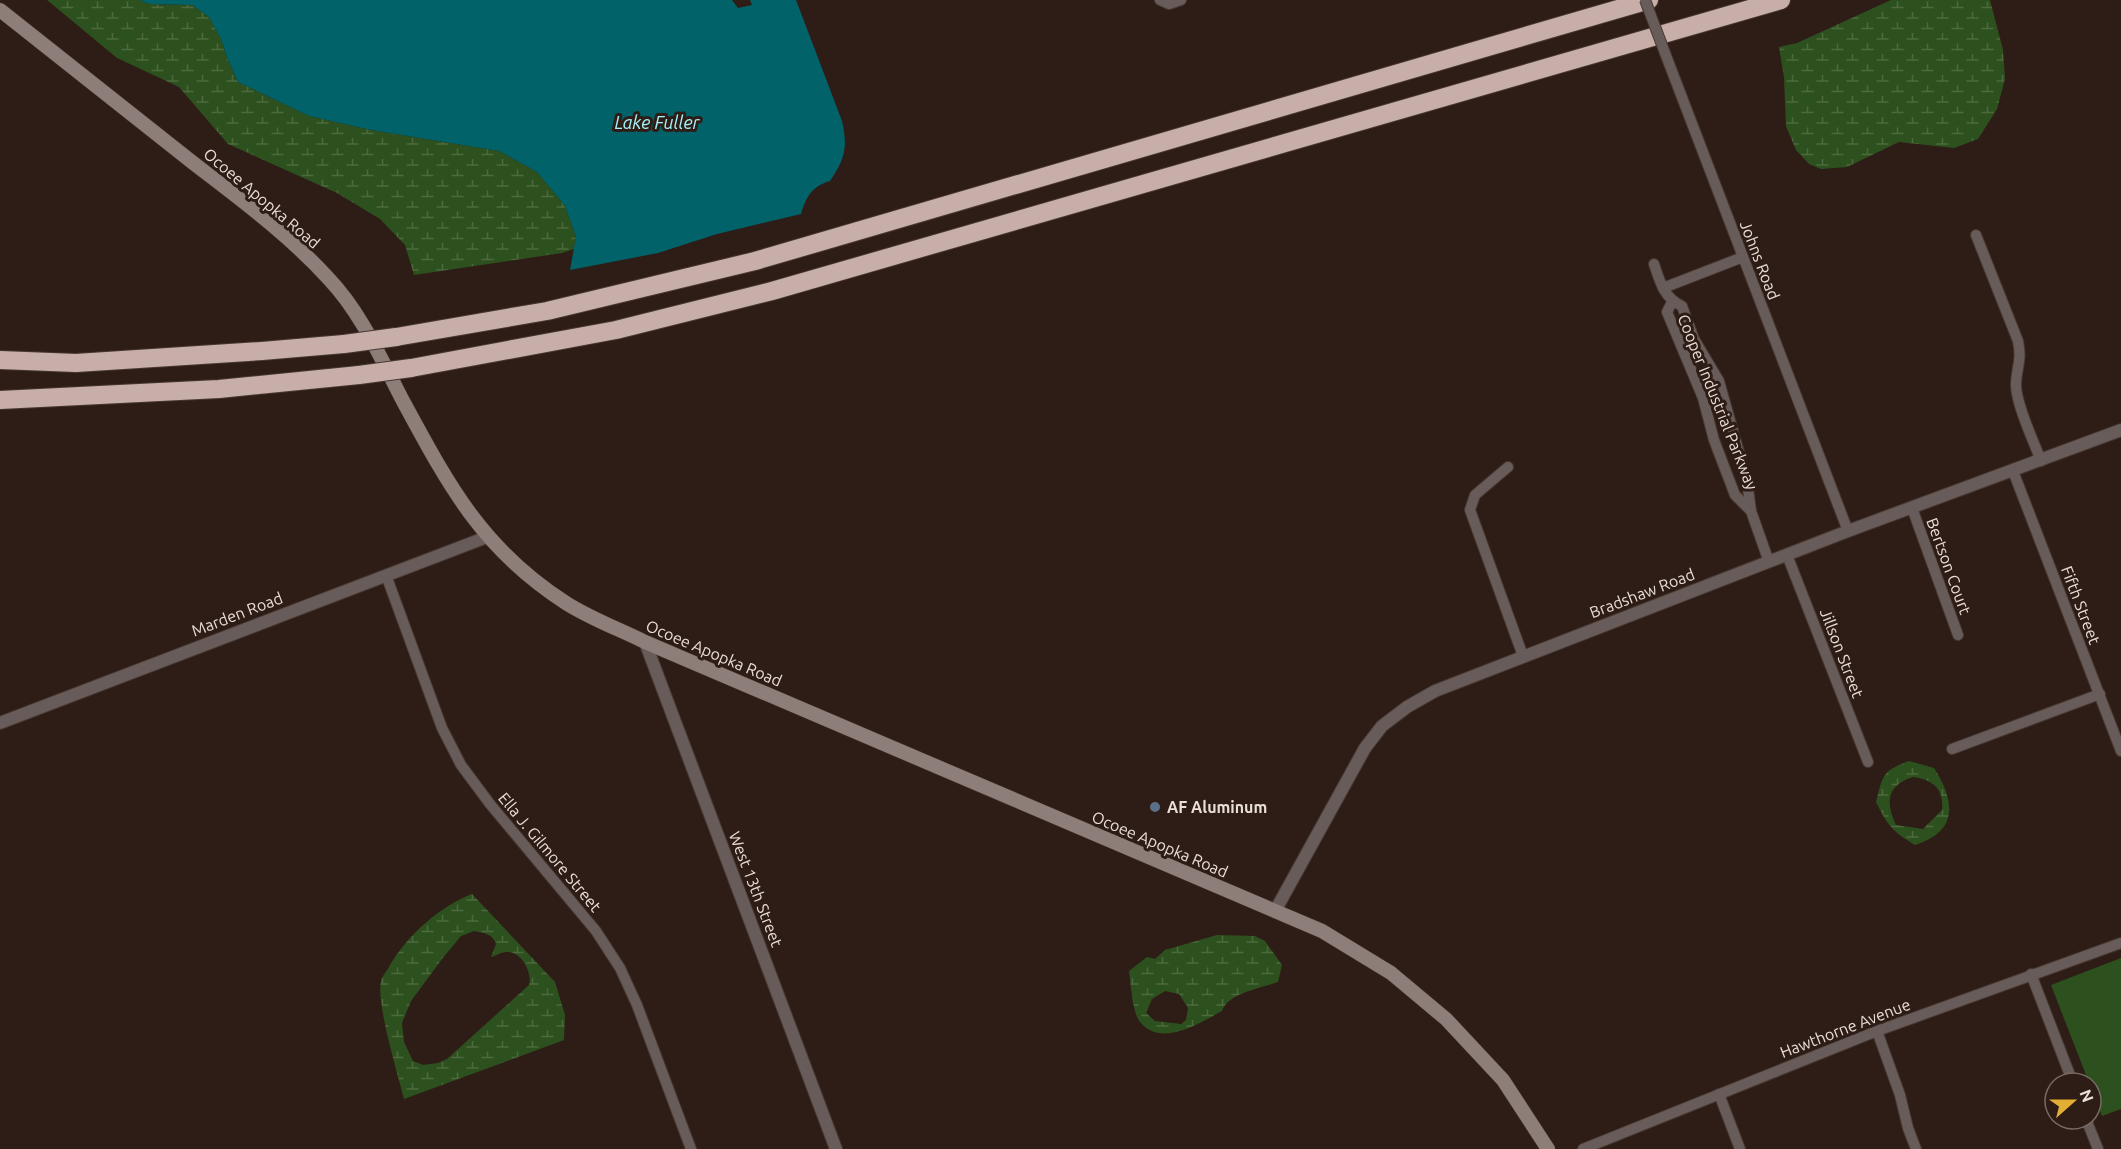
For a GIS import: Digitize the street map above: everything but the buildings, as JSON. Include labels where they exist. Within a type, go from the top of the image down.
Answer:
[{"type":"highway","points":[[0,363],[168,358],[344,344],[547,311],[755,261],[1647,0]]},
{"type":"highway","points":[[0,400],[219,389],[359,375],[411,368],[616,330],[772,291],[1781,0]]},
{"type":"main road","name":"Ocoee Apopka Road","points":[[0,10],[279,230],[331,280],[366,329],[449,484],[487,537],[533,579],[567,604],[645,642],[1322,931],[1391,973],[1446,1018],[1503,1080],[1548,1149]]},
{"type":"street","points":[[1160,0],[1169,4],[1181,0]]},
{"type":"street","name":"Johns Road","points":[[1647,0],[1665,53],[1848,531]]},
{"type":"street","points":[[1976,235],[2018,341],[2021,356],[2015,384],[2041,460]]},
{"type":"street","points":[[1663,288],[1743,257]]},
{"type":"street","name":"Cooper Industrial Parkway","points":[[1654,264],[1663,288],[1672,302],[1682,306],[1694,339],[1719,381],[1748,481],[1751,511],[1769,562]]},
{"type":"street","name":"Cooper Industrial Parkway","points":[[1672,302],[1666,312],[1703,398],[1714,441],[1735,495],[1751,511]]},
{"type":"street","name":"Bradshaw Road","points":[[1275,911],[1365,748],[1382,726],[1407,707],[1435,691],[1848,531],[2121,430]]},
{"type":"street","points":[[1508,467],[1475,495],[1470,510],[1523,656]]},
{"type":"street","name":"Fifth Street","points":[[2013,471],[2121,751]]},
{"type":"street","name":"Bertson Court","points":[[1912,508],[1958,635]]},
{"type":"street","name":"Marden Road","points":[[0,723],[487,537]]},
{"type":"street","name":"Jillson Street","points":[[1787,555],[1868,762]]},
{"type":"street","name":"Ella J. Gilmore Street","points":[[386,575],[442,728],[460,765],[596,931],[620,968],[637,1005],[691,1149]]},
{"type":"street","name":"West 13th Street","points":[[645,642],[836,1149]]},
{"type":"street","points":[[1952,748],[2100,694]]},
{"type":"street","name":"Hawthorne Avenue","points":[[1583,1149],[1877,1031],[2121,943]]},
{"type":"street","points":[[2031,974],[2068,1071]]},
{"type":"street","points":[[1877,1031],[1916,1149]]},
{"type":"street","points":[[1719,1094],[1740,1149]]},
{"type":"street","points":[[2091,1131],[2098,1149]]},
{"type":"green space","points":[[47,0],[139,0],[149,4],[192,5],[209,17],[221,39],[238,82],[309,116],[371,130],[499,151],[537,172],[565,206],[576,237],[574,249],[562,253],[414,275],[405,245],[380,219],[337,193],[228,144],[179,87],[117,58]]},
{"type":"green space","points":[[1891,0],[1990,0],[2003,50],[2005,79],[1997,109],[1978,139],[1954,148],[1899,142],[1847,167],[1821,169],[1809,164],[1796,150],[1786,126],[1784,77],[1779,47],[1797,43]]},
{"type":"green space","points":[[1909,761],[1934,768],[1949,803],[1946,823],[1939,832],[1915,845],[1891,827],[1876,802],[1885,775],[1893,768]],"holes":[[[1913,777],[1932,783],[1941,796],[1942,810],[1923,829],[1896,825],[1890,809],[1893,790],[1904,780]]]},
{"type":"green space","points":[[472,894],[555,982],[565,1015],[564,1040],[404,1099],[384,1022],[380,992],[381,981],[397,954],[415,933],[436,914]],"holes":[[[474,931],[488,934],[495,941],[491,957],[511,952],[521,958],[529,975],[529,985],[447,1059],[423,1065],[413,1061],[404,1042],[402,1023],[411,1001],[461,936]]]},
{"type":"green space","points":[[1217,935],[1255,936],[1265,941],[1282,965],[1278,982],[1238,995],[1225,1005],[1222,1011],[1192,1027],[1181,1031],[1159,1033],[1149,1029],[1137,1017],[1129,971],[1147,957],[1155,959],[1165,950]],"holes":[[[1165,991],[1179,994],[1188,1008],[1186,1020],[1181,1024],[1155,1021],[1146,1013],[1152,999]]]},
{"type":"green space","points":[[2121,958],[2121,1109],[2103,1116],[2103,1071],[2084,1071],[2051,985]]},
{"type":"water","name":"Lake Fuller","points":[[139,0],[732,0],[738,8],[752,5],[750,0],[796,0],[842,121],[845,138],[844,152],[830,181],[814,189],[805,202],[801,214],[717,234],[658,253],[570,270],[576,237],[565,206],[537,172],[499,151],[371,130],[309,116],[238,82],[221,39],[209,17],[192,5],[149,4]]},
{"type":"place","name":"AF Aluminum","points":[[1155,807]]}]
